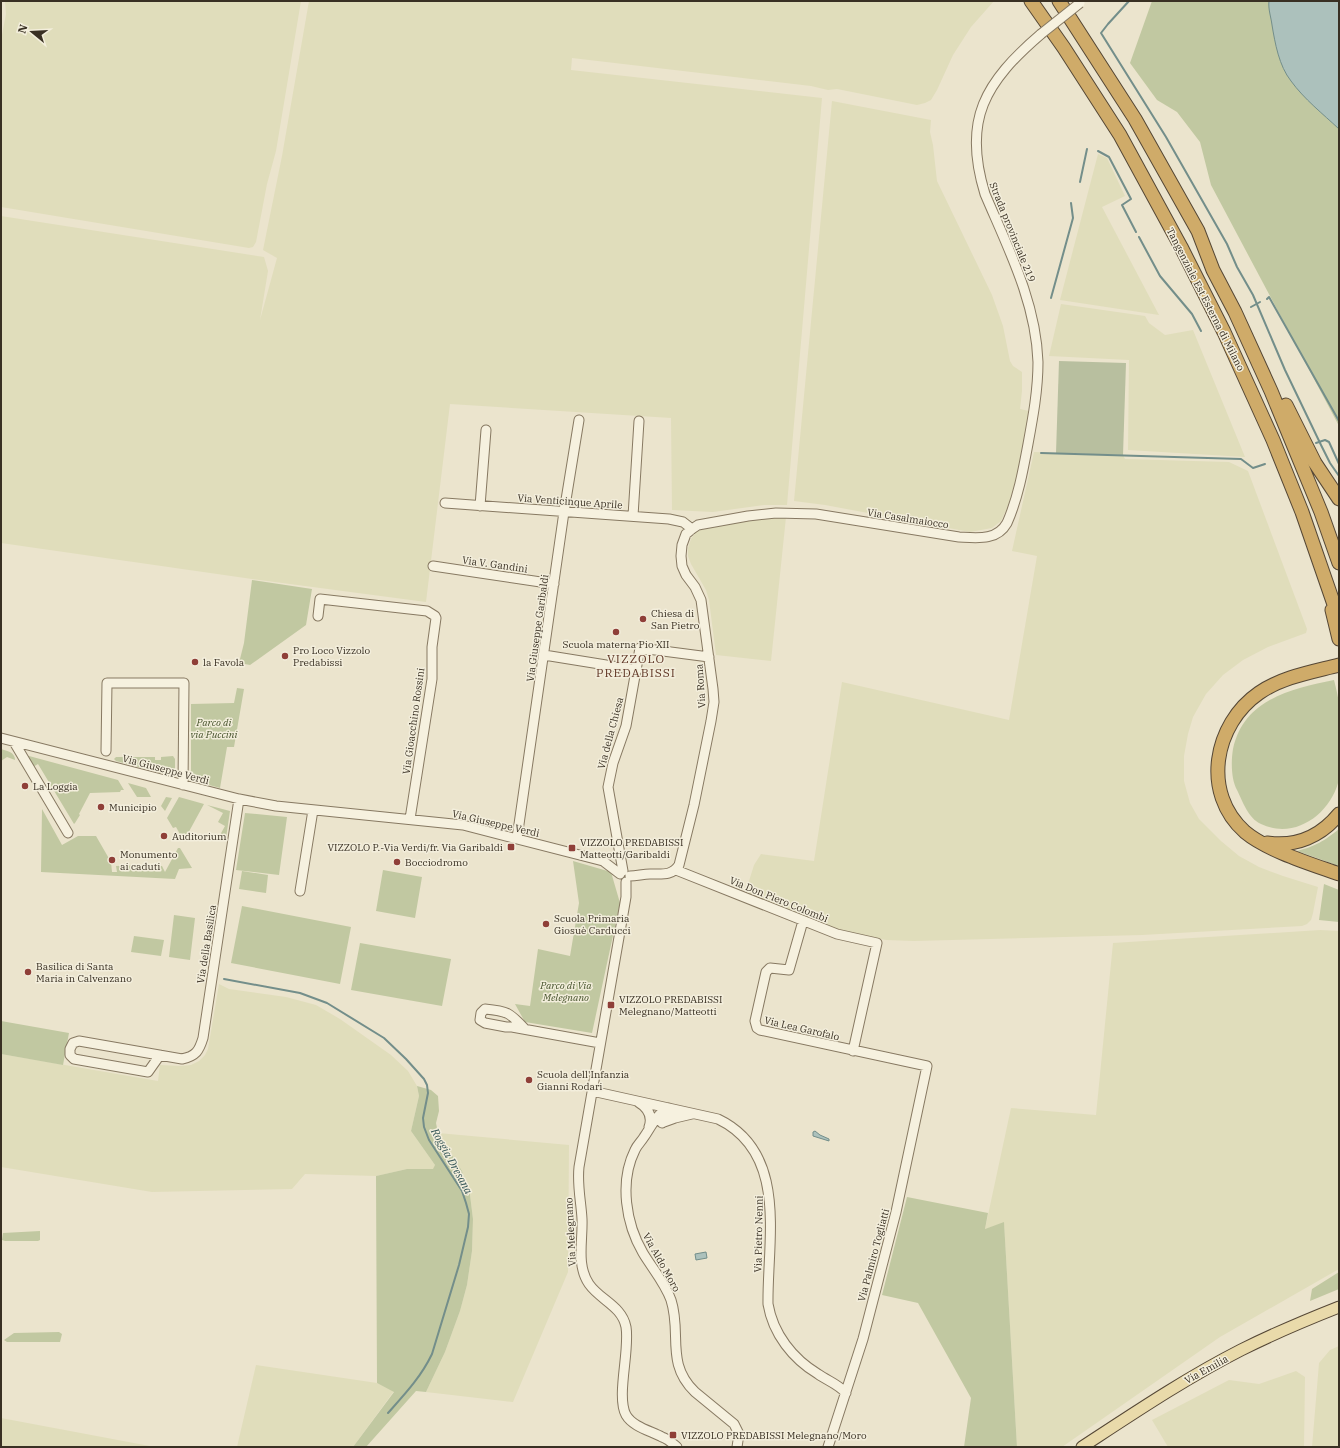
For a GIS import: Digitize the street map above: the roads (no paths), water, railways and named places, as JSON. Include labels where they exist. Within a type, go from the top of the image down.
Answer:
[{"type":"highway","name":"Tangenziale Est Esterna di Milano","points":[[1031,1],[1108,115],[1150,189],[1196,276],[1261,411],[1302,512],[1339,619]]},
{"type":"highway","name":"Tangenziale Est Esterna di Milano","points":[[1059,1],[1122,97],[1198,231],[1214,270],[1271,391],[1321,512],[1339,563]]},
{"type":"highway","points":[[1234,312],[1251,328],[1287,408],[1314,463],[1339,499]]},
{"type":"highway","points":[[1324,575],[1339,638]]},
{"type":"highway","points":[[1339,665],[1291,678],[1260,692],[1240,710],[1231,722],[1224,736],[1218,765],[1218,781],[1222,796],[1236,821],[1245,832],[1274,849],[1339,874]]},
{"type":"highway","points":[[1262,842],[1274,844],[1299,842],[1323,830],[1339,814]]},
{"type":"main road","name":"Via Emilia","points":[[1082,1447],[1219,1361],[1273,1334],[1339,1307]]},
{"type":"street","name":"Strada provinciale 219","points":[[1033,416],[1038,363],[1034,325],[1022,283],[985,194],[981,180],[976,155],[978,124],[984,103],[998,78],[1023,50],[1082,2]]},
{"type":"street","name":"Via Casalmaiocco","points":[[692,529],[698,525],[757,514],[816,514],[959,537],[979,538],[992,536],[998,534],[1004,528],[1010,516],[1022,474],[1033,416]]},
{"type":"street","name":"Via Giuseppe Garibaldi","points":[[517,838],[564,512],[579,420]]},
{"type":"street","points":[[633,516],[639,421]]},
{"type":"street","points":[[480,506],[486,430]]},
{"type":"street","name":"Via Venticinque Aprile","points":[[445,503],[674,520],[683,522],[692,529]]},
{"type":"street","name":"Via Roma","points":[[676,870],[681,861],[689,828],[712,717],[713,693],[701,600],[682,566],[682,545],[686,534],[692,529]]},
{"type":"street","name":"Via V. Gandini","points":[[433,566],[554,584]]},
{"type":"street","name":"Via Gioacchino Rossini","points":[[318,616],[320,599],[427,611],[435,616],[432,647],[432,679],[410,819]]},
{"type":"street","name":"Via della Chiesa","points":[[625,876],[608,787],[613,762],[626,726],[640,648],[709,657]]},
{"type":"street","points":[[544,655],[637,670]]},
{"type":"street","points":[[106,751],[107,683],[184,683],[183,785]]},
{"type":"street","name":"Via Giuseppe Verdi","points":[[1,738],[240,800],[276,806],[463,825],[603,860],[625,876]]},
{"type":"street","points":[[14,742],[68,834]]},
{"type":"street","name":"Via della Basilica","points":[[160,1055],[148,1072],[74,1059],[70,1056],[70,1049],[73,1043],[79,1041],[160,1055],[182,1059],[192,1057],[200,1048],[203,1038],[240,800]]},
{"type":"street","points":[[300,891],[313,810]]},
{"type":"street","points":[[625,876],[648,874],[665,875],[676,870]]},
{"type":"street","name":"Via Don Piero Colombi","points":[[676,870],[837,934],[877,943],[853,1051]]},
{"type":"street","name":"Via Melegnano","points":[[625,876],[626,897],[578,1173],[582,1217],[581,1261],[583,1272],[592,1289],[616,1309],[624,1322],[627,1340],[623,1401],[626,1414],[634,1423],[663,1437],[677,1447]]},
{"type":"street","name":"Via Lea Garofalo","points":[[803,921],[789,970],[770,968],[766,972],[755,1025],[757,1028],[760,1030],[853,1051],[927,1066]]},
{"type":"street","points":[[525,1030],[600,1043]]},
{"type":"street","name":"Via Palmiro Togliatti","points":[[828,1447],[862,1339],[896,1212],[927,1066]]},
{"type":"street","name":"Via Pietro Nenni","points":[[592,1091],[718,1119],[733,1128],[748,1143],[759,1160],[767,1180],[770,1201],[768,1296],[771,1318],[781,1338],[792,1353],[816,1374],[840,1387],[846,1393]]},
{"type":"street","points":[[637,1101],[649,1111],[651,1121],[649,1128]]},
{"type":"street","name":"Via Aldo Moro","points":[[644,1138],[662,1123],[669,1114],[669,1108],[662,1112],[649,1128],[635,1151],[630,1163],[627,1200],[628,1212],[633,1232],[670,1299],[675,1320],[676,1358],[680,1372],[695,1392],[734,1424],[739,1434],[737,1447]]},
{"type":"street","name":"Via Aldo Moro","points":[[662,1123],[676,1118],[696,1114]]},
{"type":"water","points":[[1269,1],[1339,1],[1339,129],[1296,88],[1283,68],[1276,47],[1269,10]]},
{"type":"water","points":[[815,1131],[829,1139],[829,1141],[813,1136],[813,1132]]},
{"type":"water","points":[[706,1252],[707,1258],[696,1260],[695,1254]]},
{"type":"waterway","points":[[1129,1],[1101,33],[1166,137],[1227,244],[1237,267],[1253,295],[1285,370],[1321,445],[1330,463],[1339,476]]},
{"type":"waterway","points":[[1080,182],[1087,149]]},
{"type":"waterway","points":[[1098,151],[1109,157],[1131,199],[1122,205],[1136,232]]},
{"type":"waterway","points":[[1051,298],[1073,218],[1071,203]]},
{"type":"waterway","points":[[1139,237],[1160,276],[1192,314],[1201,331]]},
{"type":"waterway","points":[[1267,299],[1269,297],[1339,421]]},
{"type":"waterway","points":[[1251,307],[1260,302]]},
{"type":"waterway","points":[[1316,443],[1325,440],[1329,442],[1339,464]]},
{"type":"waterway","points":[[1041,453],[1241,459],[1253,468],[1265,464]]},
{"type":"waterway","name":"Roggia Dresana","points":[[224,979],[300,993],[327,1003],[384,1038],[406,1059],[424,1079],[427,1085],[428,1093],[423,1118],[424,1127],[429,1140],[462,1191],[469,1214],[468,1227],[459,1265],[432,1354],[418,1378],[388,1413]]},
{"type":"place","name":"Chiesa di San Pietro","points":[[643,619]]},
{"type":"place","name":"Scuola materna Pio XII","points":[[616,632]]},
{"type":"place","name":"Pro Loco Vizzolo Predabissi","points":[[285,656]]},
{"type":"place","name":"la Favola","points":[[195,662]]},
{"type":"place","name":"La Loggia","points":[[25,786]]},
{"type":"place","name":"Municipio","points":[[101,807]]},
{"type":"place","name":"Auditorium","points":[[164,836]]},
{"type":"place","name":"VIZZOLO P.-Via Verdi/fr. Via Garibaldi","points":[[511,847]]},
{"type":"place","name":"VIZZOLO PREDABISSI Matteotti/Garibaldi","points":[[572,848]]},
{"type":"place","name":"Monumento ai caduti","points":[[112,860]]},
{"type":"place","name":"Bocciodromo","points":[[397,862]]},
{"type":"place","name":"Scuola Primaria Giosuè Carducci","points":[[546,924]]},
{"type":"place","name":"Basilica di Santa Maria in Calvenzano","points":[[28,972]]},
{"type":"place","name":"VIZZOLO PREDABISSI Melegnano/Matteotti","points":[[611,1005]]},
{"type":"place","name":"Scuola dell'Infanzia Gianni Rodari","points":[[529,1080]]},
{"type":"place","name":"VIZZOLO PREDABISSI Melegnano/Moro","points":[[673,1435]]},
{"type":"district","name":"VIZZOLO PREDABISSI","points":[[636,666]]},
{"type":"park label","name":"Parco di via Puccini","points":[[214,728]]},
{"type":"park label","name":"Parco di Via Melegnano","points":[[566,990]]}]
